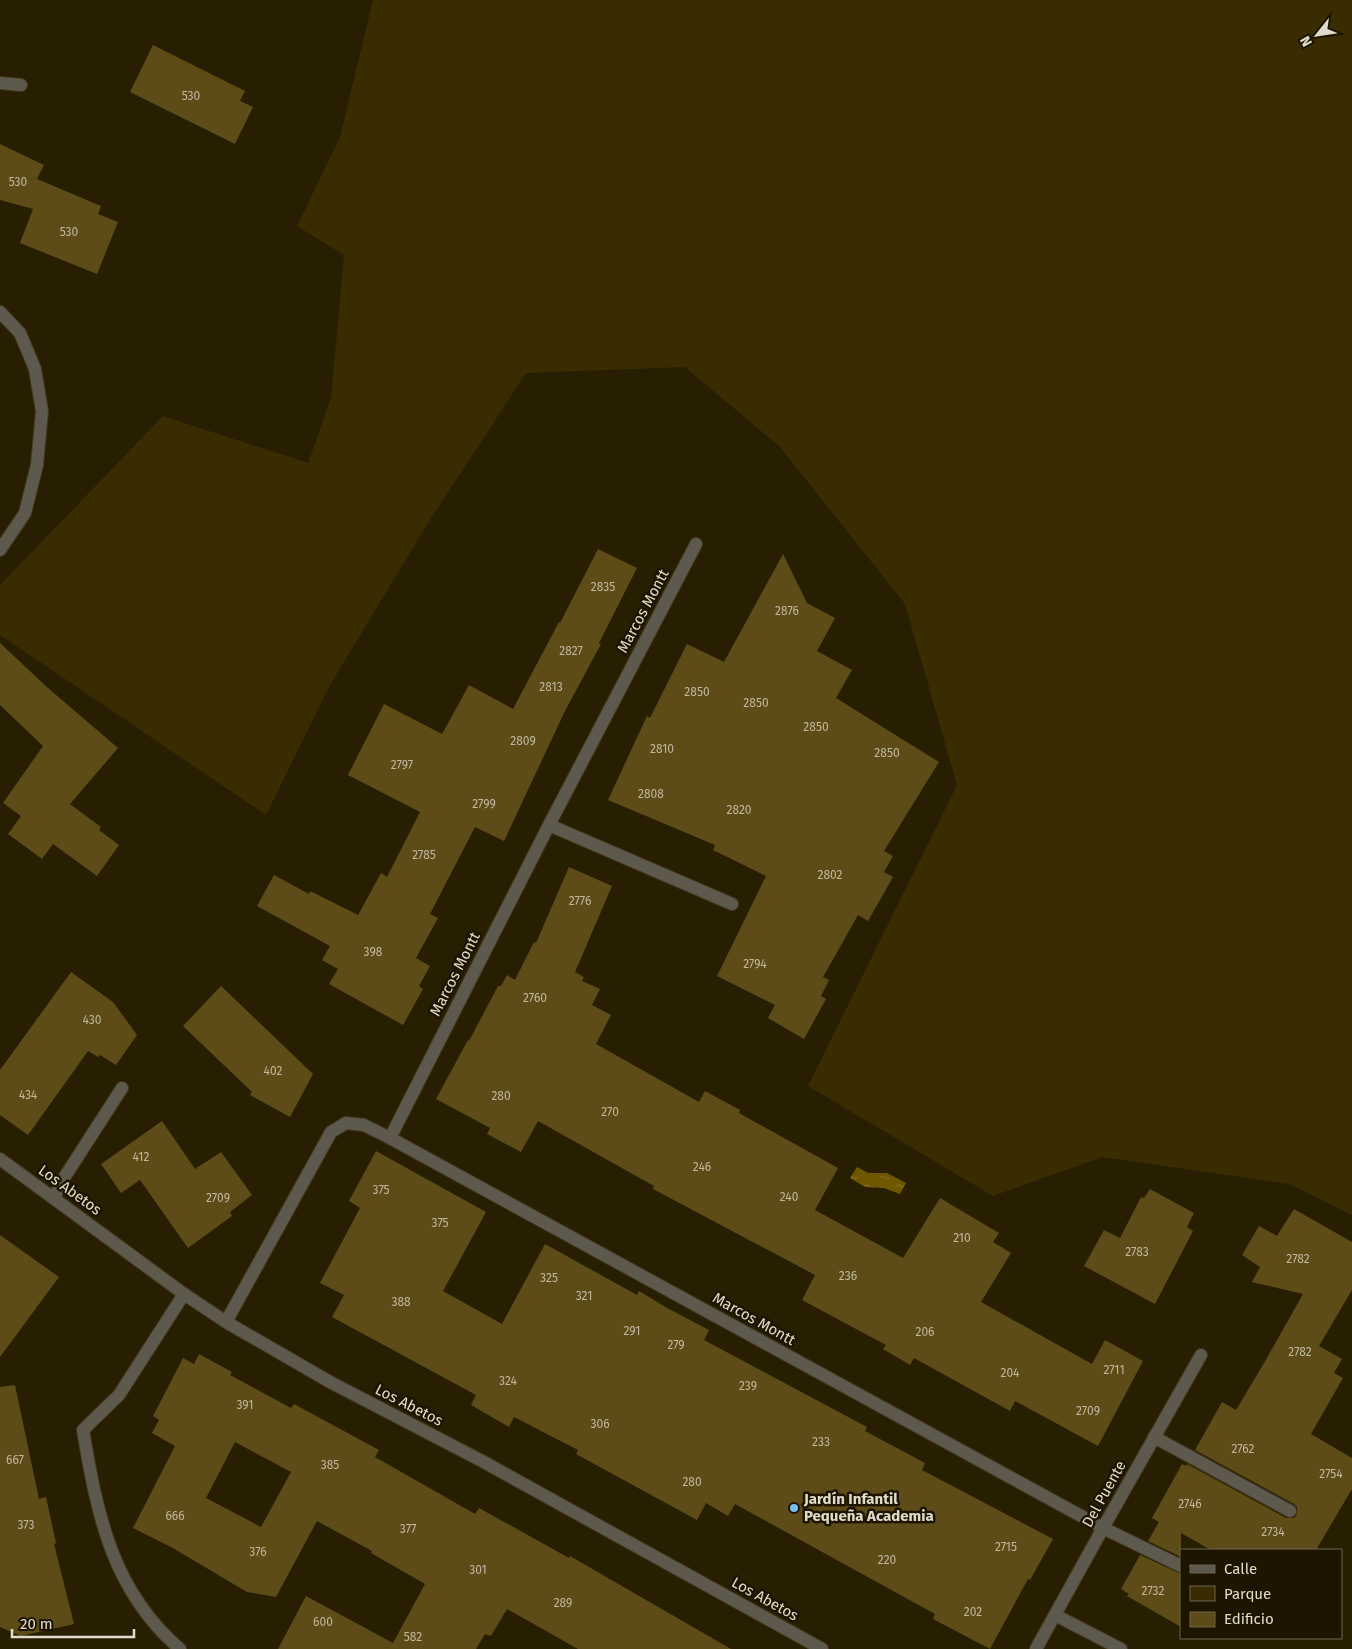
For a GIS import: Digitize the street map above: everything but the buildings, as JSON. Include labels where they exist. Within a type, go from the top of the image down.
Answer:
[{"type":"street","points":[[0,83],[21,85]]},
{"type":"street","points":[[0,312],[20,333],[35,369],[42,411],[37,465],[25,514],[0,550]]},
{"type":"street","name":"Marcos Montt","points":[[390,1138],[549,825],[696,544]]},
{"type":"street","points":[[549,825],[732,904]]},
{"type":"street","points":[[54,1198],[62,1182],[122,1088]]},
{"type":"street","name":"Marcos Montt","points":[[226,1322],[331,1132],[346,1123],[364,1125],[1103,1528],[1180,1566]]},
{"type":"street","name":"Los Abetos","points":[[0,1159],[184,1294],[226,1322],[330,1382],[482,1461],[822,1649]]},
{"type":"street","points":[[180,1649],[162,1633],[132,1595],[115,1559],[102,1525],[83,1430],[119,1395],[184,1294]]},
{"type":"street","name":"Del Puente","points":[[1036,1649],[1201,1355]]},
{"type":"street","points":[[1154,1437],[1290,1511]]},
{"type":"street","points":[[1055,1615],[1121,1649]]},
{"type":"green space","points":[[373,0],[1352,0],[1352,1215],[1289,1184],[1102,1157],[993,1196],[808,1086],[957,785],[905,604],[780,447],[685,367],[526,373],[428,523],[330,685],[266,815],[0,635],[0,585],[163,416],[308,463],[331,398],[344,255],[297,226],[340,137]]},
{"type":"water","points":[[857,1167],[868,1173],[887,1173],[906,1183],[900,1194],[884,1188],[865,1187],[850,1178]]},
{"type":"place","name":"Jardín Infantil Pequeña Academia","points":[[794,1508]]}]
